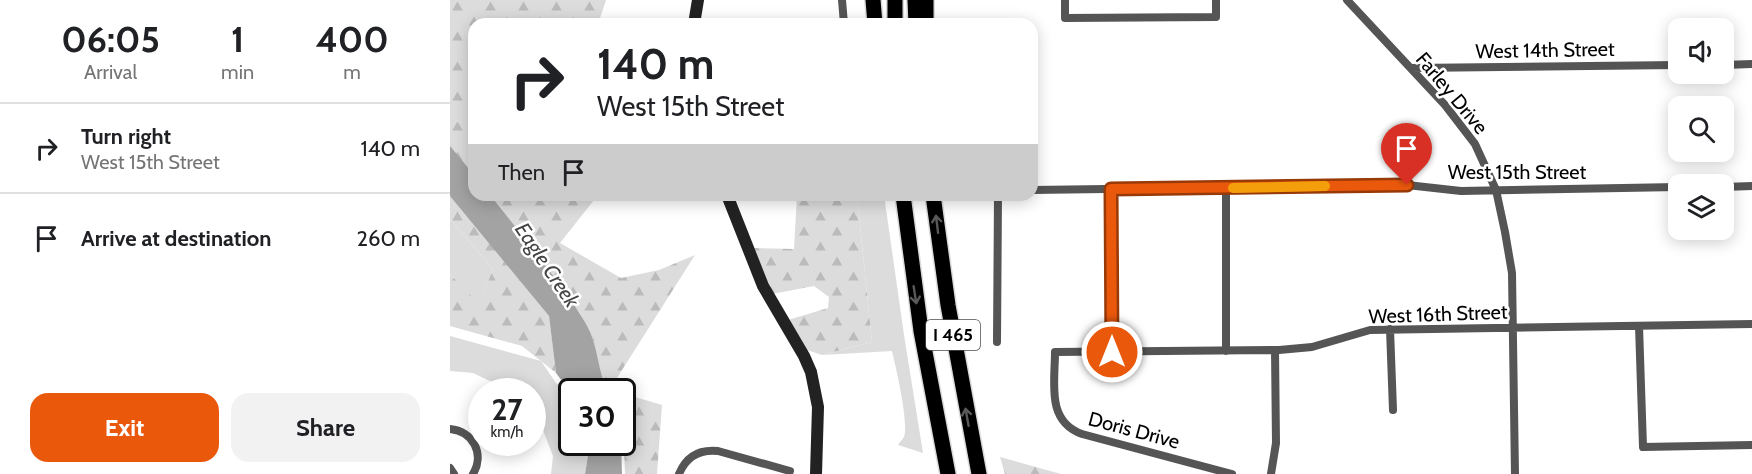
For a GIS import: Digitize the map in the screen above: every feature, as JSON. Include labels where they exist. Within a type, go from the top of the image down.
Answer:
[{"type":"highway","points":[[873,0],[874,18]]},
{"type":"highway","points":[[895,0],[895,18]]},
{"type":"highway","points":[[915,0],[916,18]]},
{"type":"highway","points":[[926,0],[926,18]]},
{"type":"highway","name":"I 465","points":[[904,201],[921,331],[948,474]]},
{"type":"highway","name":"I 465","points":[[934,201],[948,305],[979,474]]},
{"type":"street","points":[[695,18],[698,0]]},
{"type":"street","points":[[842,0],[844,18]]},
{"type":"street","points":[[1065,0],[1065,18],[1216,17],[1216,0]]},
{"type":"street","name":"Farley Drive","points":[[1347,0],[1445,105],[1471,139],[1496,190],[1510,263],[1515,474]]},
{"type":"street","points":[[1734,64],[1752,64]]},
{"type":"street","name":"West 14th Street","points":[[1411,68],[1668,65]]},
{"type":"street","name":"West 15th Street","points":[[1038,190],[1407,185],[1461,191],[1668,188]]},
{"type":"street","points":[[1734,187],[1752,186]]},
{"type":"street","points":[[1226,188],[1226,351]]},
{"type":"street","points":[[1111,189],[1112,352]]},
{"type":"street","points":[[729,201],[763,286],[811,372],[818,407],[816,474]]},
{"type":"street","points":[[998,201],[998,342]]},
{"type":"street","name":"West 16th Street","points":[[1055,352],[1275,350],[1312,347],[1370,330],[1390,329],[1752,324]]},
{"type":"street","points":[[1639,326],[1643,447],[1752,445]]},
{"type":"street","points":[[1390,329],[1393,410]]},
{"type":"street","points":[[1271,474],[1276,443],[1275,350]]},
{"type":"street","name":"Doris Drive","points":[[1055,352],[1056,407],[1060,417],[1069,428],[1082,434],[1232,474]]},
{"type":"street","points":[[450,429],[467,435],[476,446],[478,460],[473,474]]},
{"type":"street","points":[[679,474],[682,466],[690,458],[706,450],[718,451],[790,471]]},
{"type":"street","points":[[450,468],[454,474]]},
{"type":"green space","points":[[450,0],[606,0],[600,18],[468,18],[468,170],[450,149]]},
{"type":"green space","points":[[450,193],[549,316],[556,373],[522,346],[450,326],[450,274],[479,304],[493,269],[450,219]]},
{"type":"green space","points":[[494,201],[593,201],[560,243],[621,278],[659,270],[695,255],[617,378],[602,378],[592,336],[581,315],[544,263]]},
{"type":"green space","points":[[797,201],[858,201],[872,342],[822,355],[804,349],[788,320],[828,308],[829,297],[814,286],[772,294],[752,248],[794,249]]},
{"type":"green space","points":[[858,201],[885,201],[923,453],[898,445],[904,437],[905,420],[892,351],[822,355],[872,342]]},
{"type":"green space","points":[[450,219],[493,269],[479,305],[450,274]]},
{"type":"green space","points":[[450,336],[541,361],[558,385],[558,456],[588,456],[585,474],[551,474],[553,456],[546,438],[546,378],[484,378],[473,373],[450,371]]},
{"type":"green space","points":[[636,397],[662,405],[657,474],[625,474],[624,456],[636,456]]},
{"type":"green space","points":[[1000,457],[1061,474],[1005,474]]},
{"type":"shaded area","name":"Eagle Creek","points":[[450,146],[468,168],[468,201],[495,201],[578,311],[591,334],[602,378],[560,378],[556,373],[549,316],[450,196]]},
{"type":"shaded area","points":[[588,456],[621,456],[622,474],[585,474]]},
{"type":"slow traffic","points":[[1233,188],[1325,186]]},
{"type":"route","points":[[1112,352],[1111,189],[1407,185]]}]
